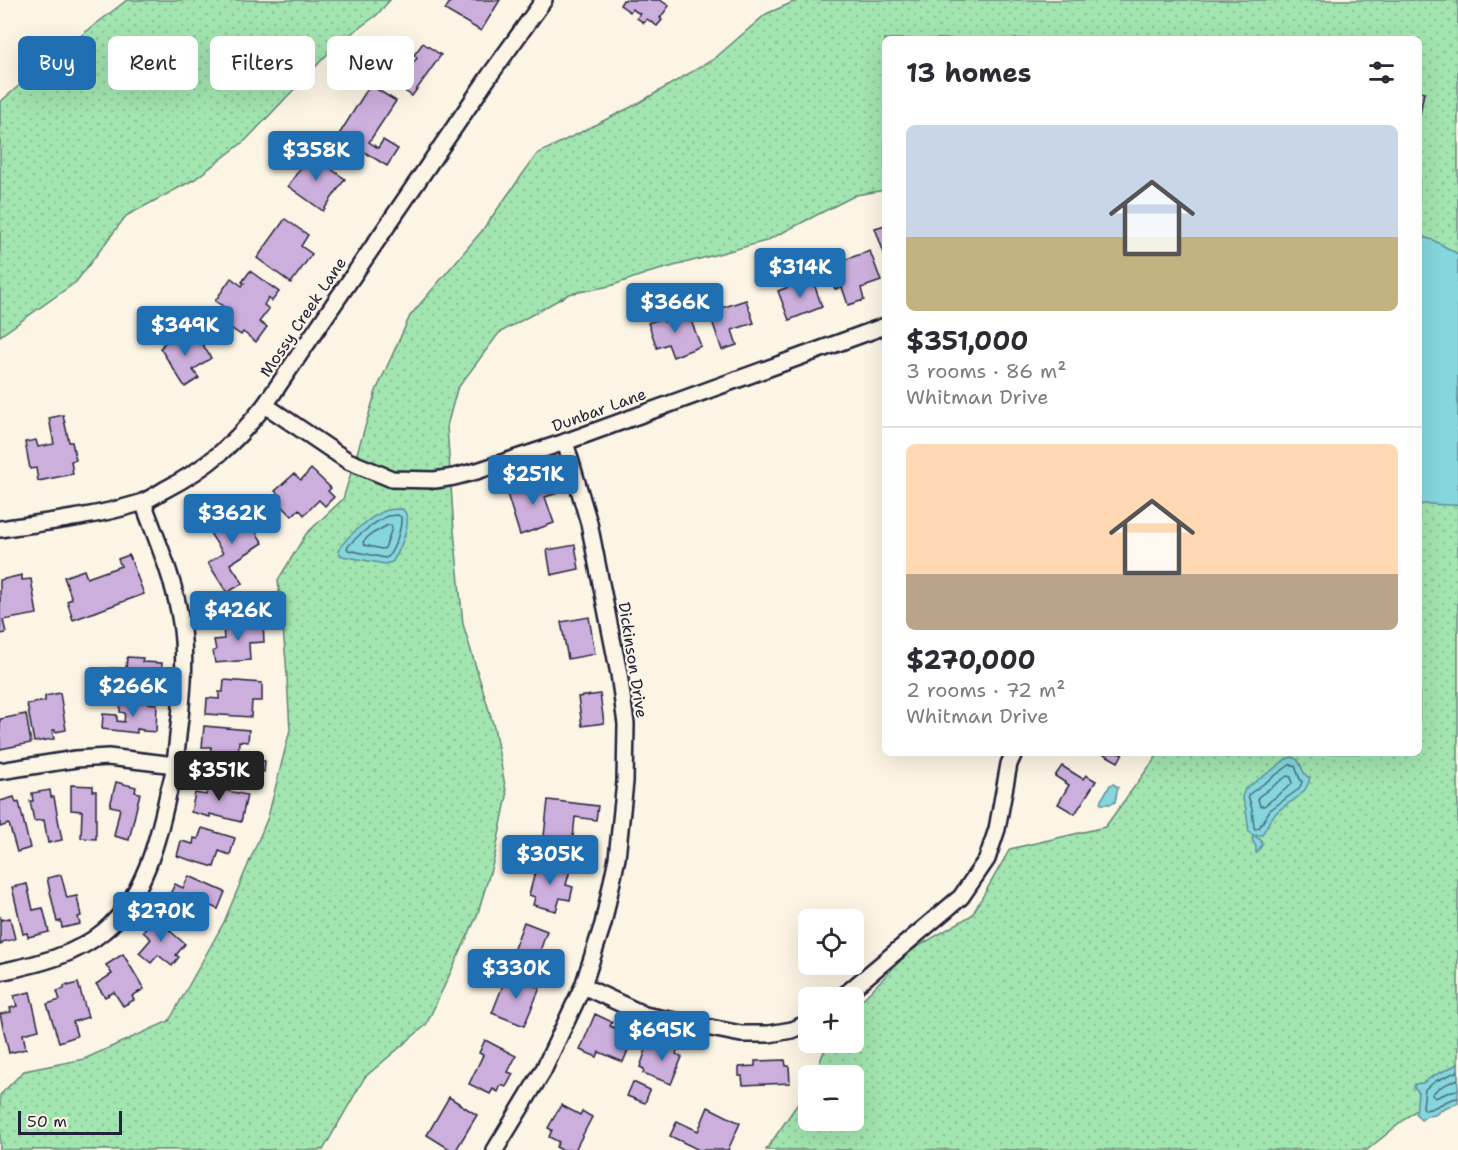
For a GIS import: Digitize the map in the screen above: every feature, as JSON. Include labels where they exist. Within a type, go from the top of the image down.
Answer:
[{"type":"street","name":"Mossy Creek Lane","points":[[0,529],[97,514],[143,502],[179,483],[230,446],[265,405],[490,75],[544,0]]},
{"type":"street","name":"Dunbar Lane","points":[[265,405],[348,461],[392,479],[435,480],[454,477],[565,442],[882,327]]},
{"type":"street","name":"Dickinson Drive","points":[[495,1150],[543,1071],[583,986],[603,924],[617,858],[625,782],[626,724],[619,674],[590,522],[565,442]]},
{"type":"street","points":[[0,972],[47,961],[85,946],[105,931],[123,912],[142,879],[161,828],[175,765],[183,684],[183,638],[177,599],[143,502]]},
{"type":"street","points":[[854,987],[961,897],[987,859],[997,829],[1009,764],[1013,756]]},
{"type":"street","points":[[0,771],[76,759],[108,757],[175,765]]},
{"type":"street","points":[[583,986],[645,1015],[741,1034],[769,1034],[798,1027]]},
{"type":"green space","points":[[127,0],[390,0],[377,15],[348,36],[327,36],[327,55],[315,67],[315,36],[210,36],[210,90],[293,90],[246,140],[195,179],[126,216],[76,282],[0,336],[0,102],[18,87],[18,90],[96,90],[96,36],[80,36]]},
{"type":"green space","points":[[798,0],[1458,0],[1458,1076],[1367,1150],[766,1150],[798,1104],[798,1131],[864,1131],[864,1065],[819,1065],[823,1053],[864,1053],[864,998],[910,951],[972,915],[1010,849],[1105,827],[1157,756],[1422,756],[1422,36],[882,36],[882,191],[856,195],[766,241],[648,273],[610,286],[569,294],[499,333],[457,389],[447,426],[463,624],[494,727],[507,796],[494,859],[477,916],[426,1025],[365,1077],[323,1150],[0,1150],[0,1095],[24,1071],[84,1059],[169,1021],[224,922],[268,817],[290,730],[278,580],[306,534],[343,499],[376,391],[410,316],[481,232],[537,154],[635,105],[714,59],[766,14]]},
{"type":"water","points":[[1422,237],[1433,240],[1458,254],[1458,504],[1422,505]]},
{"type":"water","points":[[403,509],[407,518],[405,534],[392,562],[385,564],[342,556],[338,551],[367,521],[388,510]]},
{"type":"water","points":[[1292,757],[1298,761],[1305,775],[1310,777],[1308,784],[1301,794],[1273,816],[1262,835],[1256,835],[1262,845],[1256,853],[1252,839],[1254,836],[1249,832],[1242,797],[1245,789]]},
{"type":"water","points":[[1110,785],[1118,787],[1115,802],[1101,804]]},
{"type":"water","points":[[1458,1064],[1458,1103],[1421,1120],[1416,1114],[1418,1091],[1414,1087],[1415,1084],[1423,1083]]},
{"type":"building","points":[[451,0],[500,0],[481,31],[445,10]]},
{"type":"building","points":[[623,0],[660,0],[669,6],[657,26],[647,19],[644,23],[637,18],[640,14],[632,9],[630,12],[620,5]]},
{"type":"building","points":[[423,43],[441,55],[412,96],[403,90],[414,90],[414,62],[417,58],[414,55]]},
{"type":"building","points":[[367,90],[378,90],[396,101],[369,142],[378,148],[383,140],[398,149],[387,166],[338,136]]},
{"type":"building","points":[[310,154],[345,179],[323,211],[288,186]]},
{"type":"building","points":[[285,219],[308,235],[301,246],[312,254],[291,283],[257,258]]},
{"type":"building","points":[[882,226],[882,248],[875,228]]},
{"type":"building","points":[[870,251],[881,281],[861,288],[864,300],[848,305],[842,287],[835,289],[828,271],[837,269],[835,263]]},
{"type":"building","points":[[250,271],[279,292],[272,301],[268,298],[264,305],[269,309],[259,322],[267,327],[256,342],[243,332],[241,335],[225,324],[230,318],[221,312],[224,307],[215,301],[231,278],[242,286],[244,283],[242,282]]},
{"type":"building","points":[[812,278],[822,307],[789,320],[778,291]]},
{"type":"building","points":[[746,300],[754,323],[732,330],[737,345],[722,350],[709,312]]},
{"type":"building","points":[[688,313],[701,346],[673,357],[668,344],[657,348],[648,323],[662,318],[664,322]]},
{"type":"building","points":[[181,332],[187,342],[197,335],[211,358],[193,370],[199,378],[185,387],[160,348]]},
{"type":"building","points":[[63,415],[76,460],[71,461],[73,474],[38,481],[36,468],[30,469],[25,442],[36,440],[38,447],[54,444],[49,418]]},
{"type":"building","points":[[311,469],[331,488],[328,491],[334,497],[325,506],[319,500],[304,515],[299,509],[292,516],[277,501],[281,496],[275,491],[294,474],[301,480]]},
{"type":"building","points":[[553,478],[558,493],[545,497],[554,523],[520,535],[507,494]]},
{"type":"building","points":[[239,506],[263,543],[230,564],[243,583],[227,593],[208,563],[223,553],[206,527]]},
{"type":"building","points":[[575,545],[579,569],[551,575],[547,550]]},
{"type":"building","points":[[129,555],[144,594],[73,620],[67,601],[72,599],[64,577],[84,570],[87,578],[121,566],[118,559]]},
{"type":"building","points":[[22,575],[22,580],[31,579],[37,614],[3,620],[6,633],[0,634],[0,580]]},
{"type":"building","points":[[589,617],[595,654],[568,659],[561,622]]},
{"type":"building","points":[[263,623],[264,642],[249,643],[250,660],[215,663],[214,640],[224,639],[223,626]]},
{"type":"building","points":[[127,657],[143,658],[142,662],[162,663],[161,678],[154,678],[153,691],[109,688],[110,668],[126,669]]},
{"type":"building","points":[[224,680],[262,683],[262,701],[252,701],[251,717],[206,714],[207,698],[219,699],[219,692],[223,692]]},
{"type":"building","points":[[60,693],[66,730],[55,732],[52,730],[54,739],[34,742],[27,704],[45,701],[45,696]]},
{"type":"building","points":[[600,694],[604,723],[582,726],[578,697]]},
{"type":"building","points":[[121,700],[148,701],[147,703],[157,704],[156,732],[137,729],[137,733],[102,729],[103,714],[117,715],[117,721],[124,722],[125,713],[120,712]]},
{"type":"building","points":[[26,714],[31,743],[0,749],[0,719]]},
{"type":"building","points":[[204,726],[249,730],[248,742],[239,741],[238,758],[210,755],[211,747],[202,747]]},
{"type":"building","points":[[1107,756],[1121,756],[1118,762]]},
{"type":"building","points":[[254,759],[265,761],[264,772],[253,771]]},
{"type":"building","points":[[1062,766],[1083,779],[1086,775],[1096,781],[1075,814],[1058,804],[1069,785],[1055,776]]},
{"type":"building","points":[[209,776],[225,780],[223,790],[247,795],[241,822],[191,812],[195,793],[206,795]]},
{"type":"building","points":[[116,782],[136,787],[135,792],[140,793],[129,840],[114,836],[120,808],[110,806]]},
{"type":"building","points":[[71,785],[93,786],[93,791],[96,791],[96,839],[81,838],[82,811],[71,810]]},
{"type":"building","points":[[50,790],[51,797],[54,797],[62,840],[48,843],[44,820],[34,821],[30,801],[33,801],[32,793]]},
{"type":"building","points":[[14,797],[16,803],[19,802],[30,848],[17,852],[9,824],[0,827],[0,801]]},
{"type":"building","points":[[548,800],[598,806],[596,820],[575,817],[572,849],[543,845]]},
{"type":"building","points":[[202,828],[235,838],[230,855],[219,851],[214,867],[177,856],[181,841],[193,844],[194,838],[198,839]]},
{"type":"building","points":[[538,861],[570,870],[566,885],[573,887],[570,900],[560,898],[556,911],[533,905],[535,897],[529,895]]},
{"type":"building","points":[[61,875],[67,898],[77,896],[81,916],[78,917],[80,924],[62,928],[61,921],[57,922],[47,878]]},
{"type":"building","points":[[189,876],[225,892],[218,909],[203,903],[197,917],[164,903],[175,884],[183,888]]},
{"type":"building","points":[[27,884],[33,910],[43,908],[49,932],[28,937],[27,933],[23,934],[12,887]]},
{"type":"building","points":[[0,916],[1,920],[10,918],[15,939],[2,942],[0,945]]},
{"type":"building","points":[[156,917],[185,944],[176,955],[179,957],[172,966],[158,955],[151,963],[139,953],[151,939],[143,932]]},
{"type":"building","points":[[524,922],[547,931],[539,954],[556,961],[551,974],[510,959]]},
{"type":"building","points":[[123,954],[144,989],[132,996],[134,1000],[123,1006],[114,992],[105,997],[96,984],[112,974],[106,965]]},
{"type":"building","points":[[507,975],[540,988],[524,1026],[492,1013]]},
{"type":"building","points":[[78,983],[88,1017],[73,1022],[77,1036],[59,1042],[47,1004],[60,1000],[57,991],[64,989],[64,986]]},
{"type":"building","points":[[30,992],[39,1030],[23,1034],[26,1049],[9,1053],[0,1014],[11,1012],[10,1008],[17,1006],[14,996]]},
{"type":"building","points":[[595,1014],[612,1022],[610,1026],[634,1036],[623,1062],[599,1052],[597,1057],[580,1050]]},
{"type":"building","points":[[485,1040],[516,1056],[508,1072],[513,1074],[506,1087],[501,1085],[498,1092],[493,1089],[490,1094],[469,1084],[483,1055],[479,1053]]},
{"type":"building","points":[[663,1040],[679,1046],[676,1054],[682,1057],[671,1084],[643,1073],[644,1069],[640,1067],[648,1044],[660,1049]]},
{"type":"building","points":[[785,1060],[786,1066],[789,1066],[790,1083],[743,1085],[742,1076],[739,1076],[739,1067],[755,1066],[755,1061]]},
{"type":"building","points":[[633,1082],[650,1090],[645,1103],[627,1096]]},
{"type":"building","points":[[449,1097],[477,1115],[456,1150],[451,1150],[427,1135]]},
{"type":"building","points":[[561,1105],[580,1115],[582,1111],[592,1117],[575,1150],[562,1150],[556,1147],[559,1142],[549,1137],[552,1130],[548,1128]]},
{"type":"building","points":[[708,1107],[740,1123],[728,1150],[699,1150],[670,1136],[677,1121],[698,1131]]}]
